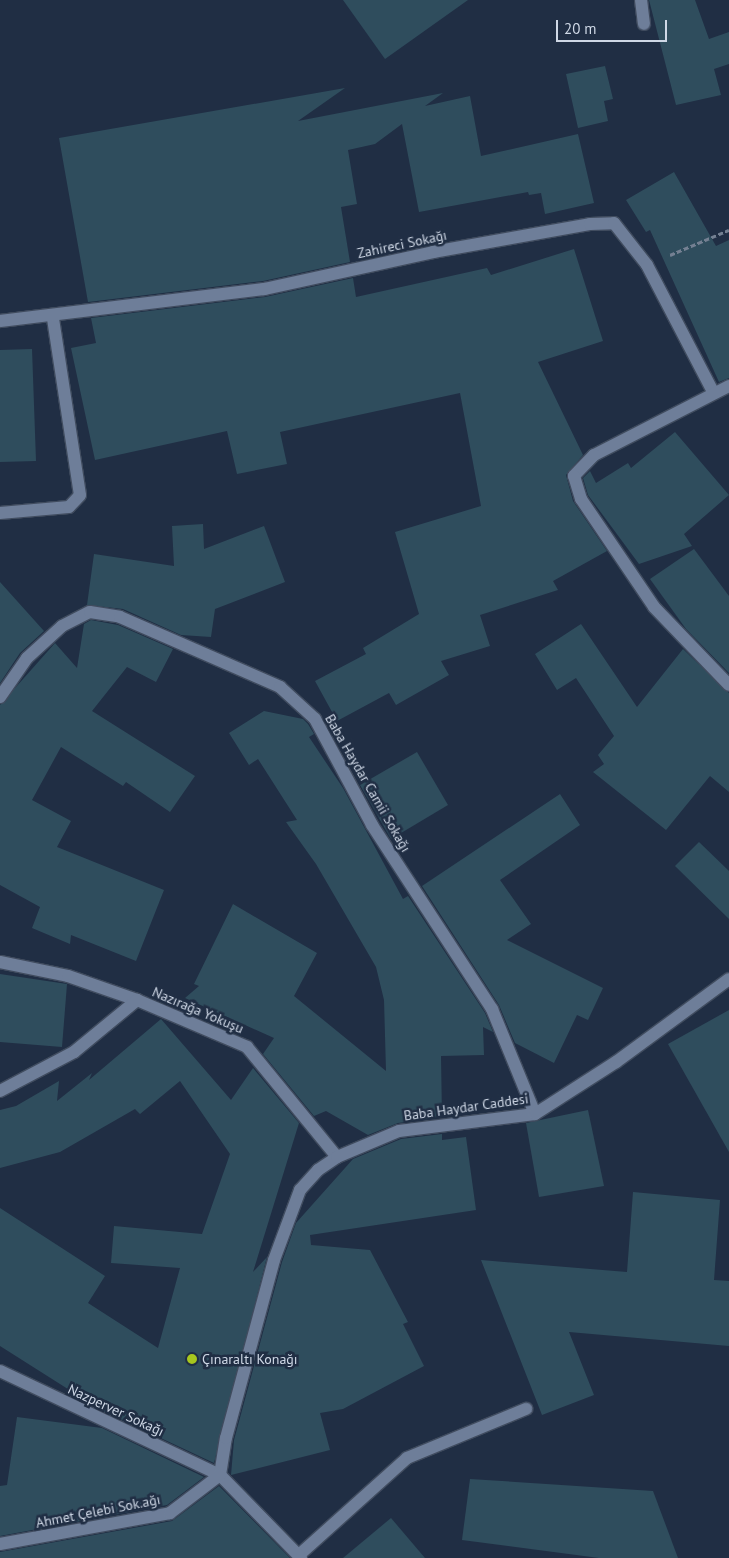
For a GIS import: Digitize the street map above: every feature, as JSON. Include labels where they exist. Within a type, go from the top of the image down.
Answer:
[{"type":"street","points":[[641,0],[644,24]]},
{"type":"street","name":"Zahireci Sokağı","points":[[0,321],[53,318],[264,289],[590,224],[614,223],[647,265],[713,392]]},
{"type":"street","points":[[0,513],[69,507],[80,495],[53,318]]},
{"type":"street","points":[[729,386],[713,392],[594,455],[574,476],[581,499],[654,607],[729,685]]},
{"type":"street","name":"Baba Haydar Camii Sokağı","points":[[0,697],[27,658],[62,626],[90,612],[120,617],[280,687],[314,719],[372,825],[492,1009],[535,1114]]},
{"type":"street","name":"Nazırağa Yokuşu","points":[[0,962],[68,976],[136,1000],[247,1047],[337,1157]]},
{"type":"street","points":[[725,981],[729,970]]},
{"type":"street","name":"Baba Haydar Caddesi","points":[[220,1475],[226,1438],[274,1260],[300,1190],[337,1157],[399,1131],[535,1114],[616,1062],[725,981]]},
{"type":"street","points":[[0,1091],[74,1052],[136,1000]]},
{"type":"street","name":"Nazperver Sokağı","points":[[0,1371],[220,1475]]},
{"type":"street","points":[[220,1475],[300,1557],[407,1458],[526,1409]]},
{"type":"street","name":"Ahmet Çelebi Sok.ağı","points":[[0,1544],[170,1513],[220,1475]]},
{"type":"path","points":[[647,265],[729,230]]},
{"type":"building","points":[[343,0],[468,0],[385,59]]},
{"type":"building","points":[[649,0],[695,0],[709,39],[729,32],[729,64],[714,69],[721,95],[676,105]]},
{"type":"building","points":[[605,66],[613,99],[604,101],[608,121],[578,128],[566,74]]},
{"type":"building","points":[[345,88],[298,121],[443,93],[425,106],[470,96],[481,156],[578,134],[594,203],[545,214],[541,193],[529,195],[528,192],[419,212],[402,124],[375,144],[348,150],[357,204],[341,207],[350,262],[263,281],[88,302],[59,138]]},
{"type":"building","points":[[674,172],[716,246],[729,240],[729,378],[719,382],[650,230],[646,232],[626,200]]},
{"type":"building","points":[[574,249],[603,341],[538,362],[583,455],[566,475],[573,501],[607,551],[553,581],[558,590],[480,615],[490,646],[441,661],[449,675],[396,705],[389,693],[337,721],[315,681],[366,654],[363,648],[419,614],[395,532],[481,506],[460,393],[280,432],[287,464],[237,474],[227,431],[95,460],[71,348],[96,343],[91,318],[265,297],[353,278],[356,297],[487,268],[491,275]]},
{"type":"building","points":[[32,349],[36,461],[0,462],[0,350]]},
{"type":"building","points":[[675,432],[729,495],[684,534],[692,546],[639,564],[588,495],[583,478],[590,471],[596,483],[628,463],[631,468]]},
{"type":"building","points":[[203,524],[204,549],[264,526],[285,582],[215,609],[211,637],[181,635],[123,609],[87,605],[94,554],[174,566],[172,526]]},
{"type":"building","points":[[694,549],[729,596],[729,673],[686,629],[650,579]]},
{"type":"building","points":[[0,582],[44,631],[20,653],[0,683]]},
{"type":"building","points":[[91,620],[118,625],[173,649],[156,682],[127,667],[92,711],[195,776],[170,812],[126,782],[123,786],[61,747],[32,800],[71,821],[57,847],[164,890],[136,961],[71,935],[70,944],[32,928],[40,907],[0,885],[0,705],[55,643],[77,668],[84,624]]},
{"type":"building","points":[[581,624],[637,707],[683,649],[729,693],[729,792],[710,776],[666,830],[593,772],[604,764],[598,755],[614,736],[576,678],[557,690],[535,654]]},
{"type":"building","points":[[264,711],[303,719],[308,724],[314,734],[309,737],[343,788],[403,899],[408,896],[485,1013],[493,1032],[483,1027],[484,1055],[441,1056],[442,1117],[398,1123],[368,1135],[326,1111],[314,1116],[263,1054],[274,1038],[185,998],[199,986],[194,984],[233,904],[317,953],[294,996],[386,1071],[384,1000],[376,967],[316,864],[286,822],[297,820],[258,759],[249,765],[229,733]]},
{"type":"building","points":[[417,752],[448,805],[391,839],[360,785]]},
{"type":"building","points":[[560,794],[580,825],[500,880],[531,924],[507,940],[603,988],[588,1020],[577,1015],[554,1063],[515,1043],[499,1005],[422,886]]},
{"type":"building","points":[[699,842],[729,871],[729,919],[675,866]]},
{"type":"building","points":[[0,974],[67,984],[62,1047],[0,1042]]},
{"type":"building","points":[[729,1010],[729,1152],[668,1044]]},
{"type":"building","points":[[161,1019],[231,1100],[253,1068],[299,1123],[253,1272],[267,1257],[214,1463],[101,1410],[0,1346],[0,1208],[105,1276],[88,1303],[158,1348],[180,1268],[111,1263],[114,1226],[202,1234],[230,1154],[180,1081],[140,1114],[135,1109],[60,1152],[0,1168],[0,1110],[16,1106],[59,1081],[57,1101],[92,1073],[89,1080]]},
{"type":"building","points":[[588,1110],[604,1186],[539,1197],[526,1123]]},
{"type":"building","points":[[442,1134],[442,1140],[466,1137],[476,1210],[310,1235],[311,1245],[370,1250],[408,1322],[403,1324],[424,1366],[343,1409],[320,1413],[330,1450],[231,1475],[234,1440],[282,1262],[296,1223],[353,1159],[401,1139]]},
{"type":"building","points":[[633,1192],[720,1200],[714,1280],[729,1281],[729,1346],[569,1332],[594,1395],[542,1415],[481,1260],[627,1272]]},
{"type":"building","points":[[17,1417],[102,1428],[204,1477],[167,1505],[0,1536],[0,1486],[7,1485]]},
{"type":"building","points":[[470,1479],[653,1491],[678,1558],[599,1558],[462,1540]]},
{"type":"building","points":[[219,1486],[290,1558],[0,1558],[0,1552],[172,1521]]},
{"type":"building","points":[[391,1518],[425,1558],[343,1558]]},
{"type":"place","name":"Çınaraltı Konağı","points":[[192,1359]]}]
